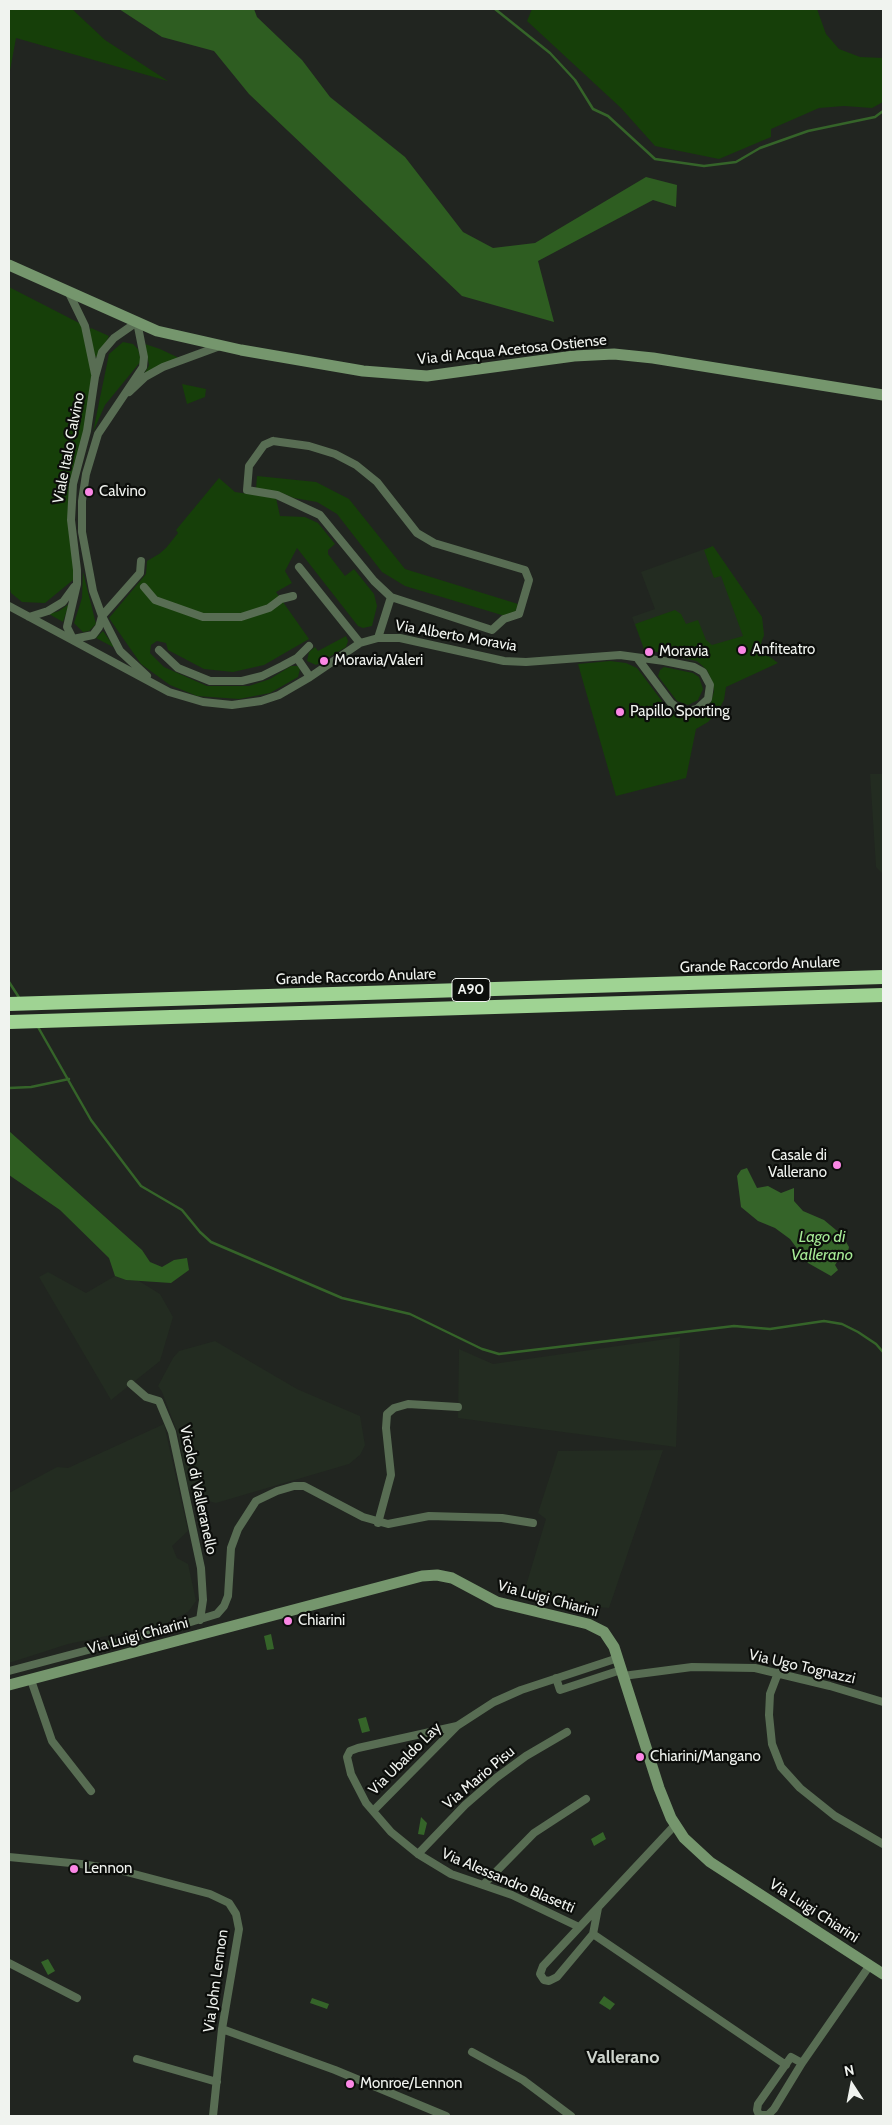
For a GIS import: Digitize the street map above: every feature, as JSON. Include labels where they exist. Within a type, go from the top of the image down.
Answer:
[{"type":"highway","name":"Grande Raccordo Anulare","points":[[9,1004],[883,977]]},
{"type":"highway","name":"A90","points":[[9,1022],[883,995]]},
{"type":"street","name":"Via di Acqua Acetosa Ostiense","points":[[9,266],[69,294],[157,331],[222,346],[363,371],[413,376],[463,372],[589,354],[633,354],[883,396]]},
{"type":"street","name":"Viale Italo Calvino","points":[[69,294],[85,326],[95,377]]},
{"type":"street","name":"Viale Italo Calvino","points":[[73,639],[68,627],[78,570],[71,520],[73,484],[87,431],[95,377],[102,352],[114,338],[137,322],[144,357],[143,367],[98,434],[86,474],[82,501],[82,532],[88,568],[102,616],[120,650],[154,684]]},
{"type":"street","name":"Viale Italo Calvino","points":[[120,401],[145,377],[163,367],[222,346]]},
{"type":"street","points":[[273,441],[309,446],[335,454],[356,465],[377,482],[417,533],[434,543],[525,570],[529,580],[519,614],[504,619],[492,630],[391,597],[374,581],[320,515],[277,495],[247,490],[249,466],[264,445],[273,441]]},
{"type":"street","points":[[73,639],[93,635],[99,628],[102,616],[140,573],[141,560]]},
{"type":"street","points":[[299,567],[360,643]]},
{"type":"street","points":[[29,617],[48,611],[63,602],[77,584]]},
{"type":"street","points":[[144,587],[155,600],[203,617],[240,617],[269,608],[281,599],[292,596]]},
{"type":"street","points":[[378,638],[391,597]]},
{"type":"street","name":"Via Alberto Moravia","points":[[9,606],[169,692],[203,702],[232,705],[261,701],[279,695],[310,677],[360,643],[378,638],[415,640],[475,656],[504,661],[526,662],[620,655],[638,659],[664,661],[698,669],[709,680],[708,700],[697,709],[688,711],[679,709],[671,703],[638,659]]},
{"type":"street","points":[[159,650],[178,668],[210,681],[242,681],[262,676],[297,658],[309,646]]},
{"type":"street","points":[[297,658],[310,677]]},
{"type":"street","name":"Vicolo di Valleranello","points":[[131,1384],[146,1397],[159,1401],[172,1432],[201,1568],[204,1600],[200,1620]]},
{"type":"street","points":[[378,1523],[391,1475],[386,1428],[387,1414],[394,1408],[408,1404],[458,1407]]},
{"type":"street","points":[[9,1671],[217,1614],[226,1604],[233,1540],[252,1506],[264,1496],[286,1488],[302,1486],[378,1523],[398,1524],[425,1516],[502,1518],[533,1522]]},
{"type":"street","name":"Via Luigi Chiarini","points":[[9,1685],[432,1575],[455,1580],[476,1593],[497,1602],[592,1625],[607,1635],[618,1658],[659,1788],[675,1825],[689,1844],[706,1859],[883,1974]]},
{"type":"street","name":"Via Alessandro Blasetti","points":[[579,1927],[524,1900],[451,1874],[418,1854],[391,1832],[373,1811],[362,1796],[351,1774],[347,1759],[349,1753],[368,1746],[457,1726],[508,1696],[618,1658]]},
{"type":"street","name":"Via Ugo Tognazzi","points":[[622,1673],[712,1666],[755,1668],[883,1702]]},
{"type":"street","points":[[556,1678],[560,1690],[622,1673]]},
{"type":"street","points":[[778,1673],[770,1694],[769,1715],[772,1744],[781,1767],[800,1788],[835,1816],[883,1844]]},
{"type":"street","points":[[30,1680],[52,1741],[91,1791]]},
{"type":"street","name":"Via Ubaldo Lay","points":[[373,1811],[457,1726]]},
{"type":"street","name":"Via Mario Pisu","points":[[418,1854],[465,1805],[496,1778],[526,1756],[566,1732]]},
{"type":"street","points":[[483,1884],[534,1833],[586,1799]]},
{"type":"street","points":[[598,1908],[593,1934],[555,1979],[544,1980],[540,1974],[542,1968],[675,1825]]},
{"type":"street","name":"Via John Lennon","points":[[9,1857],[119,1870],[210,1894],[228,1902],[236,1914],[239,1929],[222,2029],[213,2116]]},
{"type":"street","points":[[593,1934],[786,2065]]},
{"type":"street","points":[[9,1963],[78,1998]]},
{"type":"street","points":[[802,2063],[791,2057],[757,2106],[757,2112],[760,2115],[766,2116],[771,2113],[802,2063],[870,1965]]},
{"type":"street","points":[[222,2029],[335,2070],[446,2116]]},
{"type":"street","points":[[472,2052],[523,2080],[572,2116]]},
{"type":"street","points":[[137,2059],[217,2082]]},
{"type":"shaded area","points":[[9,9],[72,9],[105,40],[168,81],[16,38],[9,76]]},
{"type":"shaded area","points":[[119,9],[254,9],[257,17],[302,60],[330,97],[405,157],[463,232],[493,248],[535,243],[646,177],[677,185],[676,207],[653,200],[538,261],[554,322],[462,296],[249,94],[214,51],[162,37]]},
{"type":"shaded area","points":[[532,9],[817,9],[826,34],[839,49],[860,57],[883,58],[883,102],[872,108],[844,106],[819,108],[771,129],[771,137],[719,159],[655,146],[621,108],[527,21]]},
{"type":"shaded area","points":[[9,287],[85,326],[95,388],[73,484],[73,580],[45,603],[22,602],[11,593],[9,585]]},
{"type":"shaded area","points":[[91,328],[109,336],[98,357],[95,357],[89,330]]},
{"type":"shaded area","points":[[123,342],[133,344],[138,349],[141,361],[105,405],[93,432],[109,354]]},
{"type":"shaded area","points":[[145,344],[179,358],[138,379],[149,365]]},
{"type":"shaded area","points":[[182,384],[206,389],[205,397],[187,404]]},
{"type":"shaded area","points":[[257,476],[316,482],[349,499],[405,569],[518,604],[515,613],[505,616],[405,586],[382,572],[337,514],[317,502],[294,498],[282,493],[256,489]]},
{"type":"shaded area","points":[[219,478],[235,492],[276,498],[280,516],[305,517],[318,523],[335,544],[328,550],[328,554],[345,576],[354,569],[374,594],[377,606],[372,626],[363,628],[358,626],[297,548],[285,571],[292,583],[276,592],[309,639],[264,665],[233,672],[204,669],[168,650],[166,643],[157,641],[151,645],[150,653],[164,667],[207,686],[249,686],[270,679],[291,666],[298,666],[300,669],[298,677],[270,693],[239,699],[197,696],[170,685],[141,664],[109,618],[146,574],[147,561],[166,548],[178,533],[176,530]]},
{"type":"shaded area","points":[[713,546],[762,617],[764,635],[758,651],[723,669],[644,649],[632,617],[655,609],[641,572]]},
{"type":"shaded area","points":[[713,546],[762,617],[764,635],[759,649],[778,663],[726,687],[724,700],[718,711],[708,722],[696,729],[686,778],[616,796],[578,664],[610,661],[626,663],[637,668],[671,713],[685,718],[703,712],[711,702],[714,691],[707,670],[697,661],[644,649],[635,624],[675,610],[681,614],[686,624],[698,620],[706,640],[712,645],[743,636],[721,576],[714,578],[704,550]]},
{"type":"shaded area","points":[[83,572],[96,624],[89,631],[83,632],[74,623],[82,598]]},
{"type":"shaded area","points":[[69,604],[63,622],[49,614],[59,611]]},
{"type":"shaded area","points":[[103,631],[113,645],[113,647],[96,638]]},
{"type":"shaded area","points":[[346,636],[348,641],[346,647],[316,665],[307,661],[309,652],[315,647],[318,651]]},
{"type":"shaded area","points":[[664,667],[693,673],[699,677],[703,689],[698,700],[688,705],[677,701],[658,676],[660,670]]},
{"type":"shaded area","points":[[870,774],[883,774],[883,874],[876,867]]},
{"type":"shaded area","points":[[9,1131],[142,1250],[150,1262],[162,1267],[174,1260],[187,1258],[189,1270],[171,1283],[126,1280],[115,1276],[109,1258],[60,1210],[9,1175]]},
{"type":"shaded area","points":[[48,1272],[86,1293],[115,1276],[126,1280],[139,1281],[160,1294],[173,1317],[160,1361],[111,1400],[39,1277]]},
{"type":"shaded area","points":[[680,1337],[676,1447],[458,1418],[459,1349],[493,1364]]},
{"type":"shaded area","points":[[215,1341],[297,1389],[360,1416],[365,1445],[360,1455],[349,1464],[216,1503],[204,1500],[188,1488],[178,1434],[158,1386],[173,1358],[179,1351]]},
{"type":"shaded area","points":[[164,1424],[188,1531],[172,1546],[177,1558],[188,1564],[196,1601],[188,1612],[164,1624],[68,1644],[9,1663],[9,1493],[57,1467],[68,1468]]},
{"type":"shaded area","points":[[663,1450],[609,1608],[522,1599],[546,1519],[538,1513],[558,1451]]},
{"type":"water","name":"Lago di Vallerano","points":[[747,1168],[757,1188],[768,1186],[781,1193],[794,1188],[794,1201],[803,1211],[824,1220],[842,1235],[849,1247],[847,1256],[841,1256],[835,1265],[838,1270],[831,1276],[808,1263],[790,1239],[775,1228],[758,1221],[741,1207],[737,1176],[741,1170]]},
{"type":"water","points":[[271,1634],[274,1649],[267,1650],[264,1636]]},
{"type":"water","points":[[366,1717],[370,1731],[362,1733],[358,1719]]},
{"type":"water","points":[[421,1817],[427,1823],[424,1835],[418,1834]]},
{"type":"water","points":[[603,1832],[606,1839],[594,1846],[591,1839]]},
{"type":"water","points":[[48,1959],[55,1971],[48,1975],[41,1962]]},
{"type":"water","points":[[604,1996],[615,2004],[610,2010],[599,2003]]},
{"type":"water","points":[[312,1998],[329,2004],[327,2009],[310,2003]]},
{"type":"waterway","points":[[495,9],[550,53],[575,80],[593,109],[608,116],[655,159],[704,166],[736,162],[760,148],[808,131],[875,117],[883,111]]},
{"type":"waterway","points":[[9,982],[20,999]]},
{"type":"waterway","points":[[38,1027],[91,1120],[141,1186],[182,1210],[211,1242],[342,1298],[410,1314],[482,1349],[499,1354],[734,1326],[770,1329],[824,1321],[842,1324],[858,1332],[876,1344],[883,1352]]},
{"type":"waterway","points":[[9,1088],[31,1087],[69,1079]]},
{"type":"place","name":"Calvino","points":[[89,492]]},
{"type":"place","name":"Anfiteatro","points":[[742,650]]},
{"type":"place","name":"Moravia","points":[[649,652]]},
{"type":"place","name":"Moravia/Valeri","points":[[324,661]]},
{"type":"place","name":"Papillo Sporting","points":[[620,712]]},
{"type":"place","name":"Casale di Vallerano","points":[[837,1165]]},
{"type":"place","name":"Chiarini","points":[[288,1621]]},
{"type":"place","name":"Chiarini/Mangano","points":[[640,1757]]},
{"type":"place","name":"Lennon","points":[[74,1869]]},
{"type":"place","name":"Monroe/Lennon","points":[[350,2084]]},
{"type":"district","name":"Vallerano","points":[[623,2058]]}]
